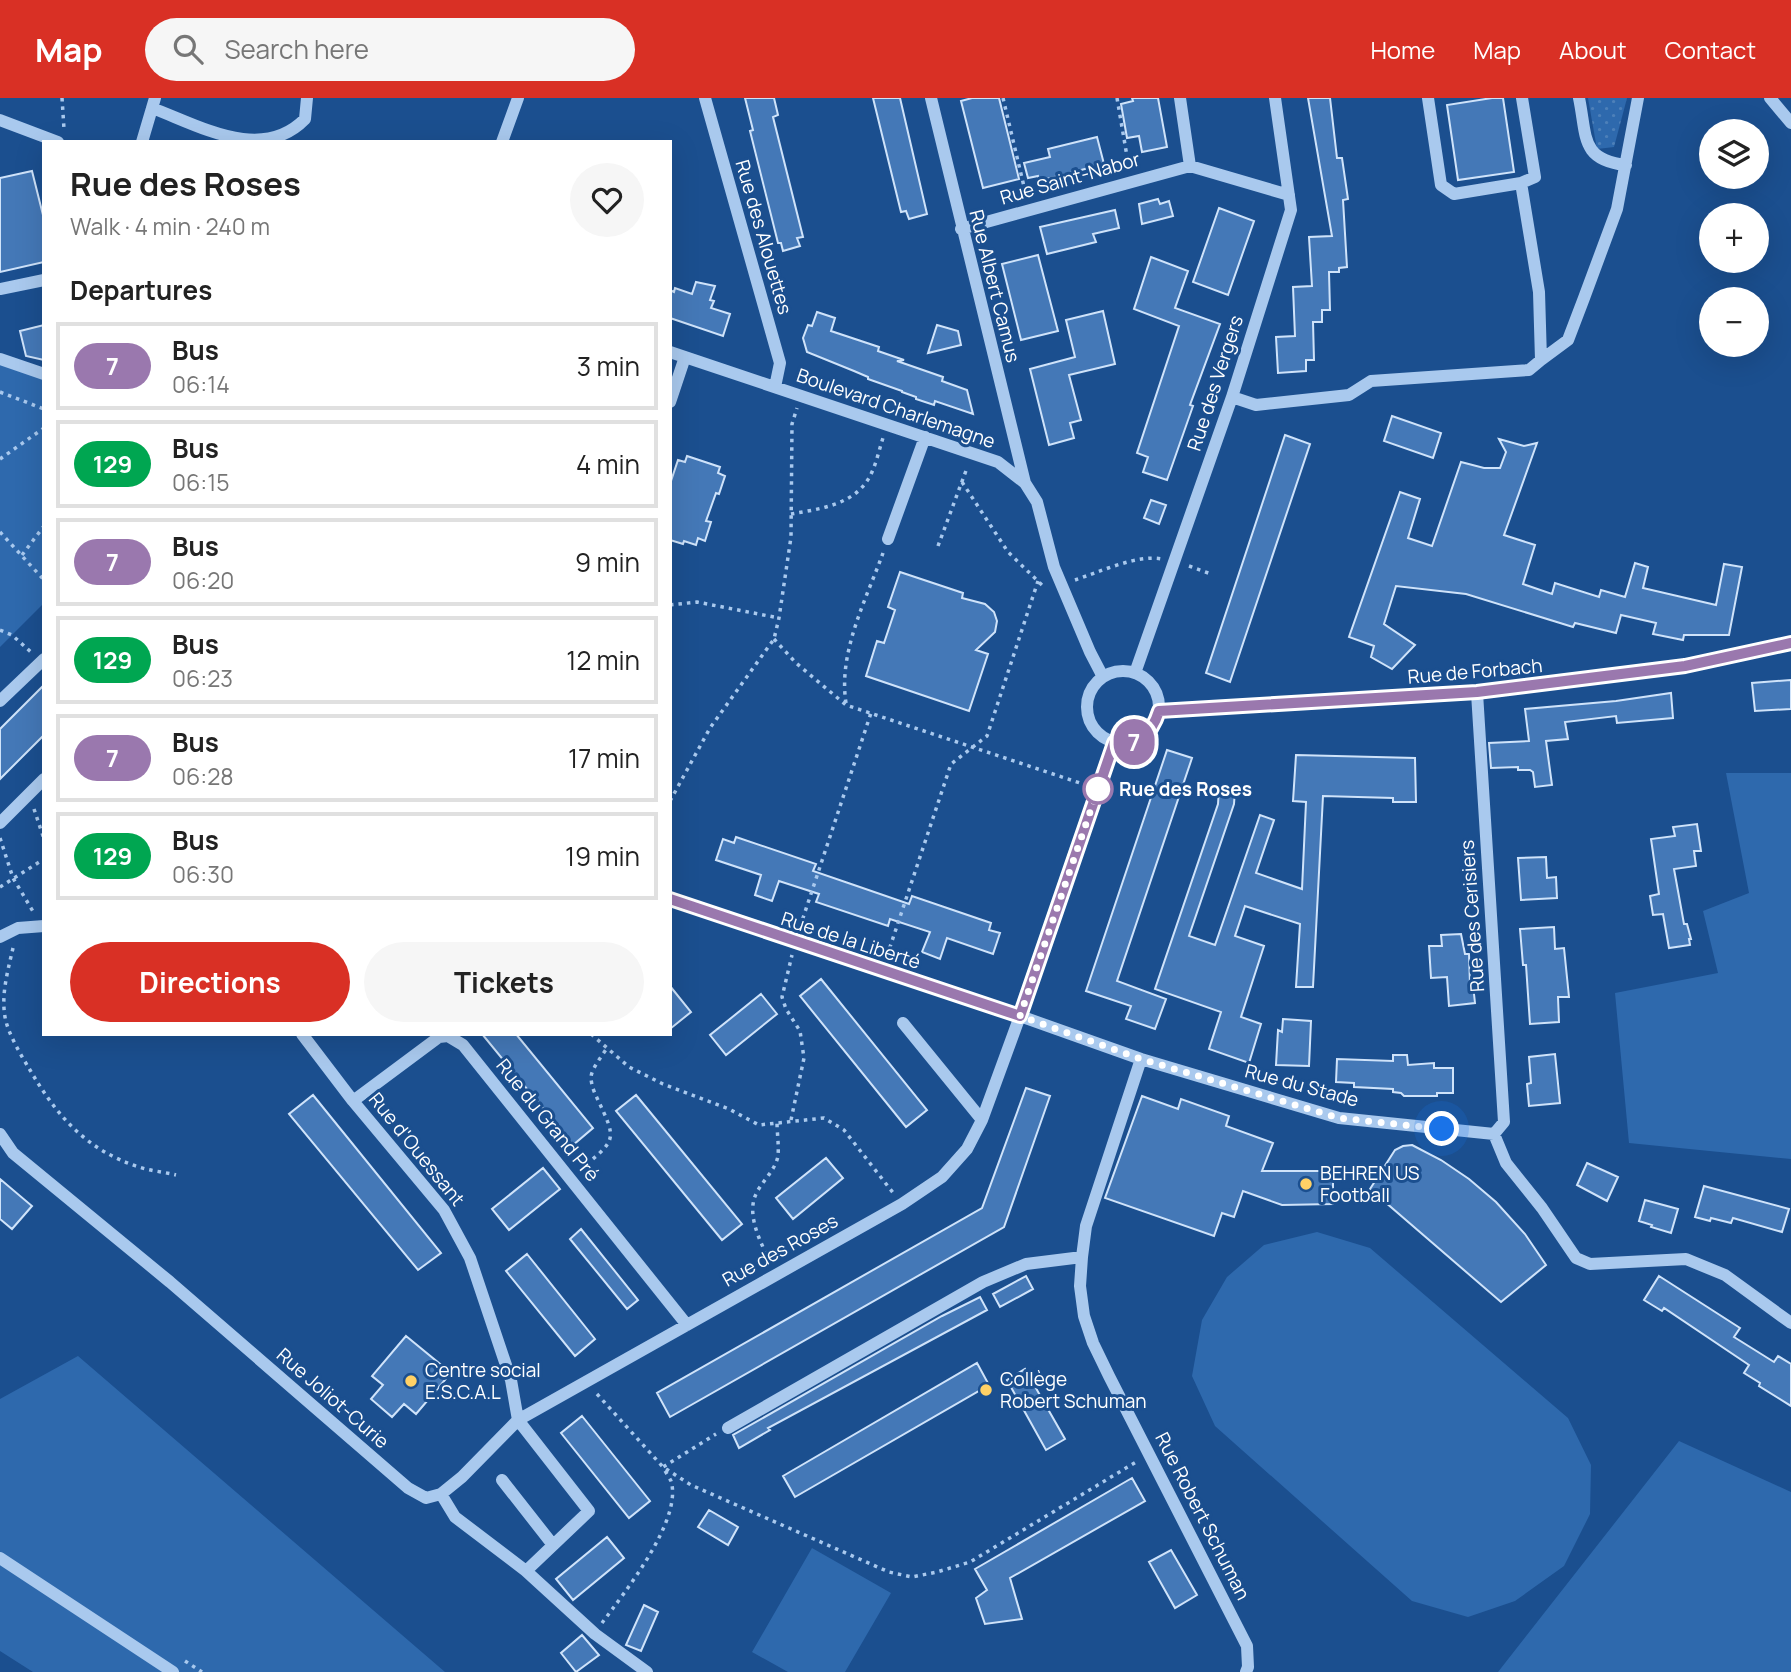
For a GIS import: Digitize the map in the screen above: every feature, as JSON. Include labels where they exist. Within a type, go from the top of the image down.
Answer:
[{"type":"street","points":[[259,140],[276,139],[294,130],[305,119],[306,98]]},
{"type":"street","points":[[503,140],[518,98]]},
{"type":"street","name":"Rue des Alouettes","points":[[705,98],[780,363],[775,387]]},
{"type":"street","name":"Rue Albert Camus","points":[[931,98],[1025,483]]},
{"type":"street","points":[[1180,98],[1190,166],[1289,195]]},
{"type":"street","name":"Rue des Vergers","points":[[1135,673],[1232,397],[1291,210],[1275,98]]},
{"type":"street","points":[[1428,98],[1441,185],[1454,194],[1521,183],[1535,177],[1521,98]]},
{"type":"street","points":[[1579,98],[1589,148],[1606,163],[1626,165]]},
{"type":"street","points":[[1232,397],[1256,405],[1349,395],[1371,381],[1529,370],[1568,340],[1617,209],[1638,98]]},
{"type":"street","points":[[1770,98],[1791,124]]},
{"type":"street","points":[[143,140],[154,103],[240,140]]},
{"type":"street","points":[[0,120],[61,136]]},
{"type":"street","name":"Rue Saint-Nabor","points":[[961,229],[1190,166]]},
{"type":"street","points":[[1521,183],[1539,292],[1541,360]]},
{"type":"street","points":[[0,289],[42,280]]},
{"type":"street","name":"Boulevard Charlemagne","points":[[672,353],[998,462],[1025,483],[1037,502],[1054,567],[1103,677]]},
{"type":"street","points":[[672,396],[685,357]]},
{"type":"street","points":[[0,359],[42,373]]},
{"type":"street","points":[[888,539],[925,437]]},
{"type":"street","name":"Rue de Forbach","points":[[1159,711],[1477,692],[1685,666],[1791,643]]},
{"type":"street","points":[[0,701],[42,660]]},
{"type":"street","points":[[1119,671],[1135,673],[1152,685],[1158,697],[1159,711],[1155,724],[1147,735],[1130,743],[1114,743],[1100,735],[1088,718],[1087,705],[1092,689],[1103,677],[1119,671]]},
{"type":"street","name":"Rue des Cerisiers","points":[[1477,692],[1504,1122],[1494,1134]]},
{"type":"street","name":"Rue des Roses","points":[[441,1494],[462,1477],[519,1420],[902,1204],[942,1177],[967,1149],[982,1120],[1114,743]]},
{"type":"street","points":[[0,823],[42,781]]},
{"type":"street","name":"Rue de la Liberté","points":[[672,900],[1020,1016]]},
{"type":"street","points":[[0,937],[18,928],[41,923]]},
{"type":"street","name":"Rue du Stade","points":[[1020,1016],[1141,1059],[1339,1118],[1494,1134]]},
{"type":"street","points":[[903,1023],[982,1120]]},
{"type":"street","name":"Rue d'Ouessant","points":[[304,1036],[353,1101],[444,1210],[470,1258],[511,1380],[519,1420]]},
{"type":"street","name":"Rue du Grand Pré","points":[[353,1101],[444,1036]]},
{"type":"street","name":"Rue du Grand Pré","points":[[450,1036],[463,1045],[687,1325]]},
{"type":"street","name":"Rue Robert Schuman","points":[[1141,1059],[1086,1226],[1082,1257],[1084,1316],[1093,1343],[1247,1646],[1246,1672]]},
{"type":"street","name":"Rue Joliot-Curie","points":[[0,1134],[13,1153],[170,1282],[408,1488],[426,1497],[441,1494]]},
{"type":"street","points":[[1494,1134],[1506,1163],[1542,1208],[1576,1258],[1590,1264],[1686,1259],[1725,1275],[1791,1323]]},
{"type":"street","points":[[728,1427],[983,1282],[1026,1264],[1082,1257]]},
{"type":"street","points":[[519,1420],[589,1511],[526,1571]]},
{"type":"street","points":[[502,1480],[554,1545]]},
{"type":"street","points":[[441,1494],[455,1517],[526,1571],[595,1634],[647,1672]]},
{"type":"street","points":[[0,1558],[173,1672]]},
{"type":"path","points":[[61,136],[62,98]]},
{"type":"path","points":[[1003,98],[1030,209]]},
{"type":"path","points":[[1117,98],[1131,181]]},
{"type":"path","points":[[0,392],[42,409]]},
{"type":"path","points":[[672,797],[710,728],[774,639],[791,537],[792,424],[802,396]]},
{"type":"path","points":[[791,514],[833,506],[858,491],[870,477],[887,425]]},
{"type":"path","points":[[0,459],[42,429]]},
{"type":"path","points":[[938,546],[973,453]]},
{"type":"path","points":[[962,482],[1008,552],[1046,588],[1152,557],[1175,561],[1211,573]]},
{"type":"path","points":[[22,555],[42,529]]},
{"type":"path","points":[[0,532],[42,578]]},
{"type":"path","points":[[846,705],[844,668],[849,647],[888,539]]},
{"type":"path","points":[[882,970],[951,764],[987,736],[1038,581]]},
{"type":"path","points":[[672,605],[697,602],[779,618]]},
{"type":"path","points":[[0,630],[12,635],[42,660]]},
{"type":"path","points":[[774,639],[796,663],[846,705],[1098,789]]},
{"type":"path","points":[[791,1120],[803,1058],[800,1031],[782,997],[795,942],[871,713]]},
{"type":"path","points":[[32,800],[42,832]]},
{"type":"path","points":[[0,837],[13,878],[41,923]]},
{"type":"path","points":[[0,887],[42,860]]},
{"type":"path","points":[[18,928],[5,981],[5,1018],[22,1057],[48,1101],[64,1121],[95,1146],[138,1167],[176,1175]]},
{"type":"path","points":[[593,1036],[629,1067],[760,1125],[824,1118],[844,1130],[902,1204]]},
{"type":"path","points":[[570,1179],[600,1153],[611,1138],[611,1129],[593,1092],[591,1075],[607,1048]]},
{"type":"path","points":[[776,1273],[758,1237],[753,1212],[755,1195],[778,1157],[777,1122]]},
{"type":"path","points":[[586,1382],[663,1467],[691,1485],[889,1572],[912,1577],[971,1562],[1150,1454]]},
{"type":"path","points":[[663,1467],[728,1427]]},
{"type":"path","points":[[595,1634],[653,1551],[665,1523],[671,1483],[663,1467]]},
{"type":"shaded area","points":[[1588,98],[1627,98],[1614,147],[1597,149]]},
{"type":"shaded area","points":[[0,364],[42,378],[42,605],[0,647]]},
{"type":"shaded area","points":[[1726,773],[1791,773],[1791,1159],[1629,1143],[1615,993],[1718,973],[1703,911],[1749,893]]},
{"type":"shaded area","points":[[1317,1232],[1370,1248],[1568,1418],[1591,1465],[1590,1514],[1564,1566],[1515,1601],[1468,1617],[1412,1601],[1215,1426],[1192,1376],[1202,1320],[1227,1277],[1264,1245]]},
{"type":"shaded area","points":[[78,1356],[445,1672],[33,1672],[0,1651],[0,1399]]},
{"type":"shaded area","points":[[1679,1441],[1791,1492],[1791,1672],[1498,1672]]},
{"type":"shaded area","points":[[812,1548],[891,1593],[845,1672],[788,1672],[752,1652]]},
{"type":"building","points":[[745,98],[774,98],[778,115],[773,117],[803,237],[797,238],[800,246],[783,251],[781,243],[778,243],[750,131],[753,130]]},
{"type":"building","points":[[873,98],[900,98],[927,214],[909,219],[906,211],[901,212]]},
{"type":"building","points":[[972,98],[999,98],[1019,179],[983,188],[961,101]]},
{"type":"building","points":[[1132,98],[1158,98],[1167,147],[1142,152],[1139,136],[1127,138],[1121,104],[1133,101]]},
{"type":"building","points":[[1308,98],[1330,98],[1337,158],[1342,158],[1348,199],[1343,200],[1347,267],[1339,268],[1339,272],[1329,272],[1330,310],[1322,310],[1322,322],[1313,322],[1314,360],[1306,360],[1306,371],[1278,373],[1276,337],[1295,336],[1293,287],[1312,286],[1309,237],[1332,236]]},
{"type":"building","points":[[1503,98],[1514,172],[1458,180],[1447,105]]},
{"type":"building","points":[[1097,137],[1104,164],[1039,181],[1038,176],[1028,178],[1024,163],[1050,157],[1048,149]]},
{"type":"building","points":[[32,171],[42,211],[42,262],[0,272],[0,178]]},
{"type":"building","points":[[1158,199],[1160,204],[1169,201],[1173,216],[1142,224],[1139,204]]},
{"type":"building","points":[[1219,208],[1254,221],[1228,295],[1193,282]]},
{"type":"building","points":[[1115,210],[1119,228],[1093,234],[1096,242],[1047,254],[1040,227]]},
{"type":"building","points":[[1038,255],[1058,331],[1021,340],[1002,264]]},
{"type":"building","points":[[1151,257],[1188,271],[1175,308],[1220,324],[1190,405],[1193,406],[1167,480],[1143,472],[1148,457],[1137,453],[1179,326],[1134,309]]},
{"type":"building","points":[[696,282],[715,286],[710,300],[714,301],[711,308],[730,314],[723,336],[672,319],[672,291],[674,292],[675,288],[692,294]]},
{"type":"building","points":[[1103,311],[1115,364],[1069,375],[1081,420],[1070,423],[1074,438],[1049,445],[1030,369],[1075,357],[1066,320]]},
{"type":"building","points":[[817,312],[835,318],[831,331],[879,347],[878,351],[904,360],[897,361],[943,377],[942,381],[967,390],[973,414],[935,401],[934,405],[916,399],[807,352],[803,338],[808,325],[812,326]]},
{"type":"building","points":[[937,325],[958,331],[961,345],[928,353]]},
{"type":"building","points":[[42,326],[42,360],[26,356],[20,331]]},
{"type":"building","points":[[1392,416],[1441,433],[1433,458],[1384,441]]},
{"type":"building","points":[[1285,435],[1310,444],[1230,682],[1206,673]]},
{"type":"building","points":[[1499,439],[1524,446],[1537,443],[1504,535],[1535,545],[1523,584],[1552,594],[1555,583],[1599,597],[1601,590],[1625,597],[1635,563],[1648,567],[1643,588],[1716,605],[1724,564],[1742,567],[1729,635],[1684,635],[1683,640],[1653,634],[1656,623],[1621,615],[1616,633],[1575,623],[1573,627],[1466,594],[1396,586],[1384,624],[1415,645],[1392,669],[1371,657],[1374,646],[1349,637],[1400,492],[1420,499],[1408,538],[1432,546],[1461,462],[1484,468],[1500,468],[1506,452]]},
{"type":"building","points":[[687,456],[720,467],[718,473],[725,476],[706,521],[711,522],[705,541],[698,538],[696,545],[672,541],[672,478],[678,460],[685,462]]},
{"type":"building","points":[[1151,500],[1166,505],[1159,524],[1144,518]]},
{"type":"building","points":[[900,572],[963,593],[962,598],[985,604],[994,612],[997,621],[995,632],[976,650],[988,654],[969,711],[866,676],[877,641],[884,643],[895,610],[888,607]]},
{"type":"building","points":[[1791,680],[1791,709],[1755,711],[1752,683]]},
{"type":"building","points":[[42,687],[42,737],[0,779],[0,729]]},
{"type":"building","points":[[1671,693],[1673,718],[1617,723],[1616,716],[1565,722],[1568,739],[1546,741],[1552,785],[1535,787],[1533,772],[1530,770],[1518,770],[1518,767],[1491,768],[1489,743],[1529,741],[1525,709]]},
{"type":"building","points":[[1167,750],[1192,758],[1117,981],[1166,999],[1155,1029],[1126,1019],[1131,1006],[1086,991]]},
{"type":"building","points":[[1296,755],[1415,758],[1416,802],[1393,802],[1393,798],[1323,796],[1313,987],[1296,987],[1300,924],[1245,906],[1235,936],[1264,946],[1241,1017],[1261,1024],[1249,1063],[1209,1049],[1221,1012],[1155,989],[1218,804],[1219,788],[1235,789],[1234,804],[1189,936],[1215,945],[1260,815],[1274,820],[1256,873],[1302,889],[1306,802],[1293,801]]},
{"type":"building","points":[[1697,824],[1701,851],[1694,851],[1696,866],[1674,869],[1684,924],[1687,924],[1691,939],[1690,945],[1669,948],[1663,914],[1653,915],[1650,896],[1659,894],[1651,839],[1675,836],[1673,827]]},
{"type":"building","points":[[736,837],[816,864],[813,871],[909,904],[912,896],[991,923],[989,930],[1000,933],[993,954],[947,938],[940,959],[922,952],[930,932],[890,919],[888,926],[816,902],[819,894],[779,881],[772,901],[755,895],[761,875],[716,860],[723,839],[734,843]]},
{"type":"building","points":[[1546,857],[1547,878],[1556,877],[1557,898],[1521,900],[1518,858]]},
{"type":"building","points":[[1554,927],[1555,949],[1564,948],[1569,997],[1558,997],[1559,1022],[1530,1024],[1526,965],[1523,965],[1520,929]]},
{"type":"building","points":[[1461,934],[1465,954],[1469,954],[1470,985],[1473,985],[1475,1003],[1449,1006],[1447,977],[1431,978],[1429,946],[1442,946],[1441,935]]},
{"type":"building","points":[[821,979],[927,1110],[906,1127],[800,996]]},
{"type":"building","points":[[672,988],[691,1012],[672,1027]]},
{"type":"building","points":[[761,994],[777,1014],[726,1055],[710,1035]]},
{"type":"building","points":[[1283,1019],[1311,1021],[1309,1066],[1276,1065],[1278,1030],[1282,1032]]},
{"type":"building","points":[[484,1036],[518,1036],[593,1128],[573,1145]]},
{"type":"building","points":[[1555,1054],[1560,1103],[1529,1106],[1529,1057]]},
{"type":"building","points":[[1393,1055],[1407,1055],[1408,1065],[1434,1063],[1434,1068],[1453,1068],[1453,1093],[1404,1096],[1393,1092],[1393,1089],[1354,1087],[1354,1083],[1336,1082],[1337,1059],[1393,1061]]},
{"type":"building","points":[[1026,1088],[1050,1096],[1004,1227],[670,1417],[657,1393],[982,1208]]},
{"type":"building","points":[[313,1095],[441,1253],[418,1270],[289,1114]]},
{"type":"building","points":[[636,1095],[742,1224],[722,1240],[616,1111]]},
{"type":"building","points":[[1142,1096],[1178,1109],[1181,1099],[1229,1116],[1226,1126],[1273,1143],[1262,1171],[1333,1171],[1333,1204],[1282,1205],[1243,1191],[1234,1217],[1222,1213],[1214,1236],[1105,1198]]},
{"type":"building","points":[[1412,1145],[1469,1179],[1496,1202],[1525,1234],[1546,1265],[1501,1302],[1370,1189],[1395,1150]]},
{"type":"building","points":[[826,1158],[843,1178],[793,1219],[776,1198]]},
{"type":"building","points":[[1587,1163],[1618,1177],[1607,1201],[1577,1185]]},
{"type":"building","points":[[543,1168],[560,1189],[509,1230],[492,1209]]},
{"type":"building","points":[[0,1179],[32,1206],[12,1229],[0,1219]]},
{"type":"building","points":[[1704,1186],[1789,1209],[1782,1232],[1733,1218],[1731,1223],[1695,1217]]},
{"type":"building","points":[[1645,1200],[1678,1209],[1671,1233],[1639,1221]]},
{"type":"building","points":[[581,1229],[638,1300],[627,1309],[570,1239]]},
{"type":"building","points":[[527,1254],[595,1339],[575,1356],[506,1271]]},
{"type":"building","points":[[1026,1276],[1033,1289],[1000,1307],[993,1294]]},
{"type":"building","points":[[1659,1276],[1740,1328],[1734,1337],[1774,1362],[1778,1356],[1791,1364],[1791,1406],[1744,1373],[1749,1365],[1664,1308],[1662,1311],[1644,1300]]},
{"type":"building","points":[[980,1297],[987,1310],[768,1428],[770,1430],[739,1448],[733,1435]]},
{"type":"building","name":"Centre social E.S.C.A.L","points":[[406,1336],[451,1373],[416,1414],[404,1404],[392,1417],[371,1399],[383,1385],[372,1376]]},
{"type":"building","points":[[977,1363],[989,1385],[795,1497],[783,1476]]},
{"type":"building","points":[[1025,1369],[1065,1439],[1046,1450],[1007,1380]]},
{"type":"building","points":[[582,1416],[650,1501],[629,1518],[561,1433]]},
{"type":"building","points":[[1132,1478],[1145,1501],[1010,1578],[1022,1619],[985,1624],[976,1598],[987,1590],[975,1569]]},
{"type":"building","points":[[709,1510],[738,1527],[728,1545],[698,1527]]},
{"type":"building","points":[[607,1537],[624,1558],[573,1600],[556,1579]]},
{"type":"building","points":[[1171,1550],[1197,1595],[1175,1608],[1149,1562]]},
{"type":"building","points":[[644,1605],[658,1612],[641,1651],[626,1645]]},
{"type":"building","points":[[582,1635],[599,1655],[576,1672],[561,1653]]},
{"type":"bus line","name":"7","points":[[672,900],[1020,1016],[1114,743],[1130,743],[1147,735],[1155,724],[1159,711],[1477,692],[1685,666],[1791,643]]},
{"type":"place","name":"Rue des Roses","points":[[1098,789]]},
{"type":"place","name":"BEHREN US Football","points":[[1306,1184]]},
{"type":"place","name":"Centre social E.S.C.A.L","points":[[411,1381]]},
{"type":"place","name":"Collège Robert Schuman","points":[[986,1390]]},
{"type":"route","points":[[1098,789],[1020,1016],[1141,1059],[1339,1118],[1442,1129]]}]
